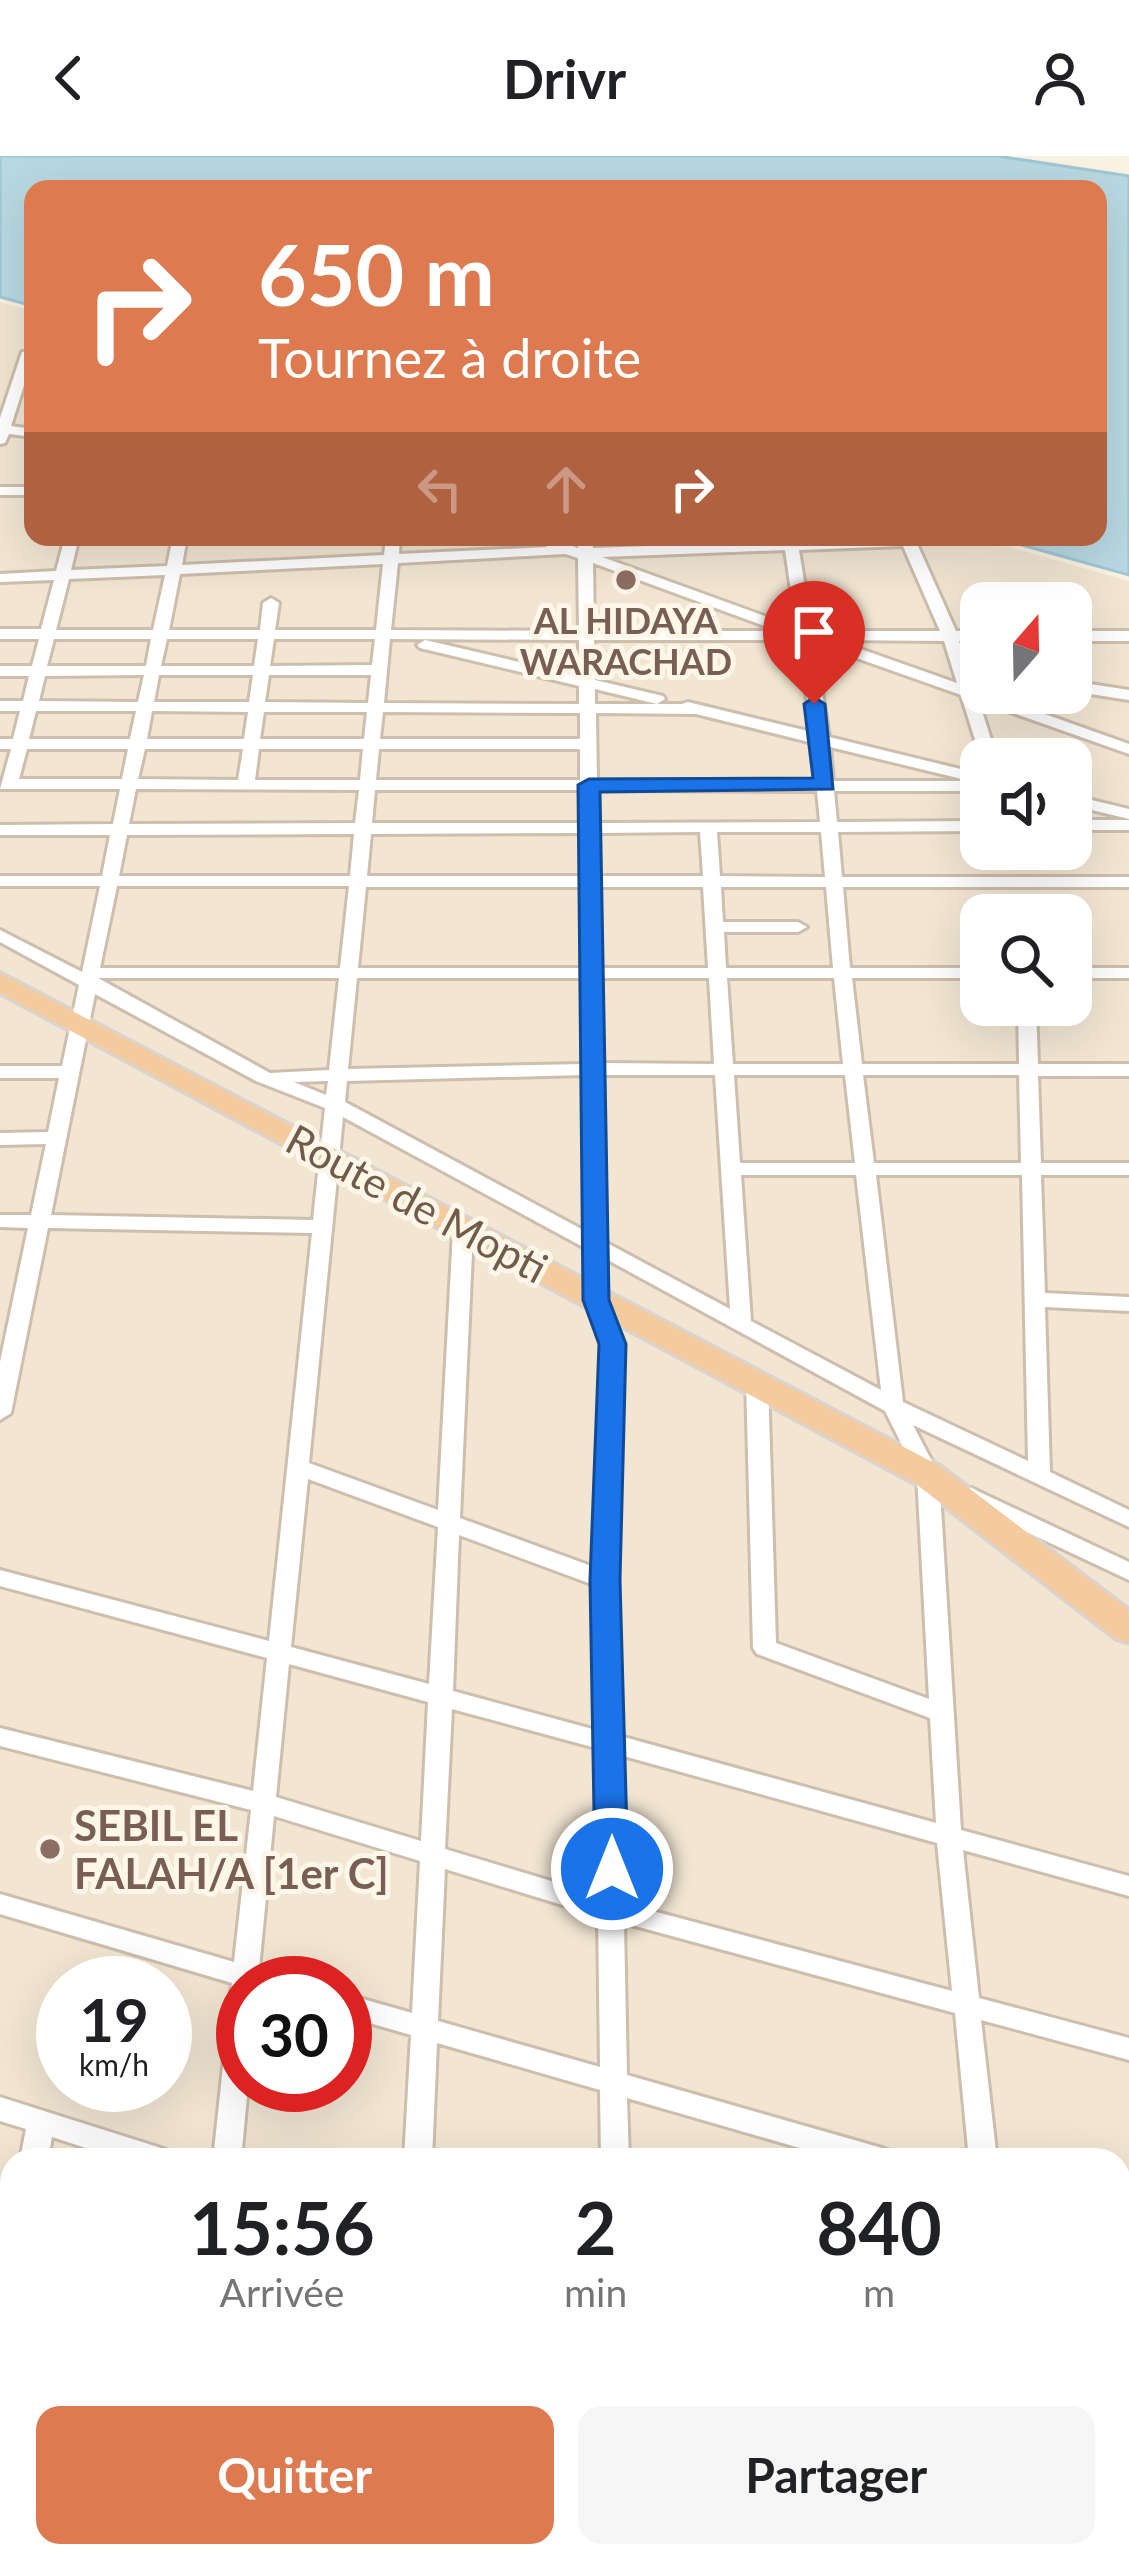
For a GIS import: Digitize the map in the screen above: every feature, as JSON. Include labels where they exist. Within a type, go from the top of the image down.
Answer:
[{"type":"highway","name":"Route de Mopti","points":[[0,982],[330,1155],[464,1231],[757,1380],[928,1475],[1129,1629]]},
{"type":"street","points":[[2,429],[24,358]]},
{"type":"street","points":[[70,546],[20,744],[5,784],[960,782]]},
{"type":"street","points":[[0,1413],[178,546]]},
{"type":"street","points":[[258,1956],[263,1803],[392,546]]},
{"type":"street","points":[[0,578],[673,546]]},
{"type":"street","points":[[791,546],[821,739],[842,973],[893,1406],[928,1475],[949,1837],[982,2148]]},
{"type":"street","points":[[911,546],[960,669]]},
{"type":"street","points":[[580,550],[960,689]]},
{"type":"street","points":[[580,550],[590,744],[596,1300],[613,1344],[605,1580],[615,2148]]},
{"type":"street","points":[[246,783],[271,603]]},
{"type":"street","points":[[0,634],[960,636]]},
{"type":"street","points":[[383,635],[960,776]]},
{"type":"street","points":[[1092,636],[1129,635]]},
{"type":"street","points":[[0,671],[380,670]]},
{"type":"street","points":[[1092,689],[1129,695]]},
{"type":"street","points":[[0,706],[698,709]]},
{"type":"street","points":[[1030,714],[1129,749]]},
{"type":"street","points":[[0,744],[590,744]]},
{"type":"street","points":[[1092,806],[1129,816]]},
{"type":"street","points":[[1092,822],[1129,816]]},
{"type":"street","points":[[0,830],[960,826]]},
{"type":"street","points":[[708,828],[716,882],[741,1323]]},
{"type":"street","points":[[0,881],[1129,882]]},
{"type":"street","points":[[717,928],[797,927]]},
{"type":"street","points":[[0,935],[89,977],[263,1077],[335,1105],[596,1250],[893,1406],[1129,1519]]},
{"type":"street","points":[[89,977],[349,972],[960,973]]},
{"type":"street","points":[[1092,973],[1129,974]]},
{"type":"street","points":[[1027,1026],[1039,1474]]},
{"type":"street","points":[[263,1077],[594,1069],[1129,1070]]},
{"type":"street","points":[[0,1072],[70,1072]]},
{"type":"street","points":[[0,1138],[58,1138]]},
{"type":"street","points":[[730,1169],[1129,1168]]},
{"type":"street","points":[[0,1221],[323,1227]]},
{"type":"street","points":[[418,2148],[436,1697],[464,1231]]},
{"type":"street","points":[[1038,1300],[1129,1304]]},
{"type":"street","points":[[757,1380],[765,1648],[772,1655],[942,1713]]},
{"type":"street","points":[[298,1467],[605,1580]]},
{"type":"street","points":[[928,1475],[1129,1572]]},
{"type":"street","points":[[0,1578],[278,1648],[436,1697],[1129,1886]]},
{"type":"street","points":[[0,1737],[263,1803],[429,1858],[612,1910],[1129,2049]]},
{"type":"street","points":[[0,1904],[216,1967]]},
{"type":"street","points":[[372,2013],[840,2148]]},
{"type":"street","points":[[0,2109],[123,2148]]},
{"type":"street","points":[[228,2148],[234,2112]]},
{"type":"street","points":[[36,2148],[41,2122]]},
{"type":"shaded area","points":[[0,302],[24,309],[24,546],[1006,546],[1129,581],[1129,2148],[0,2148]]},
{"type":"water","points":[[0,156],[997,156],[1129,176],[1129,575],[1025,546],[1107,546],[1107,180],[24,180],[24,304],[0,297]]},
{"type":"place","name":"AL HIDAYA WARACHAD","points":[[626,580]]},
{"type":"place","name":"SEBIL EL FALAH/A [1er C]","points":[[50,1849]]},
{"type":"route","points":[[612,1869],[605,1580],[613,1344],[596,1300],[589,785],[825,785],[814,704]]}]
